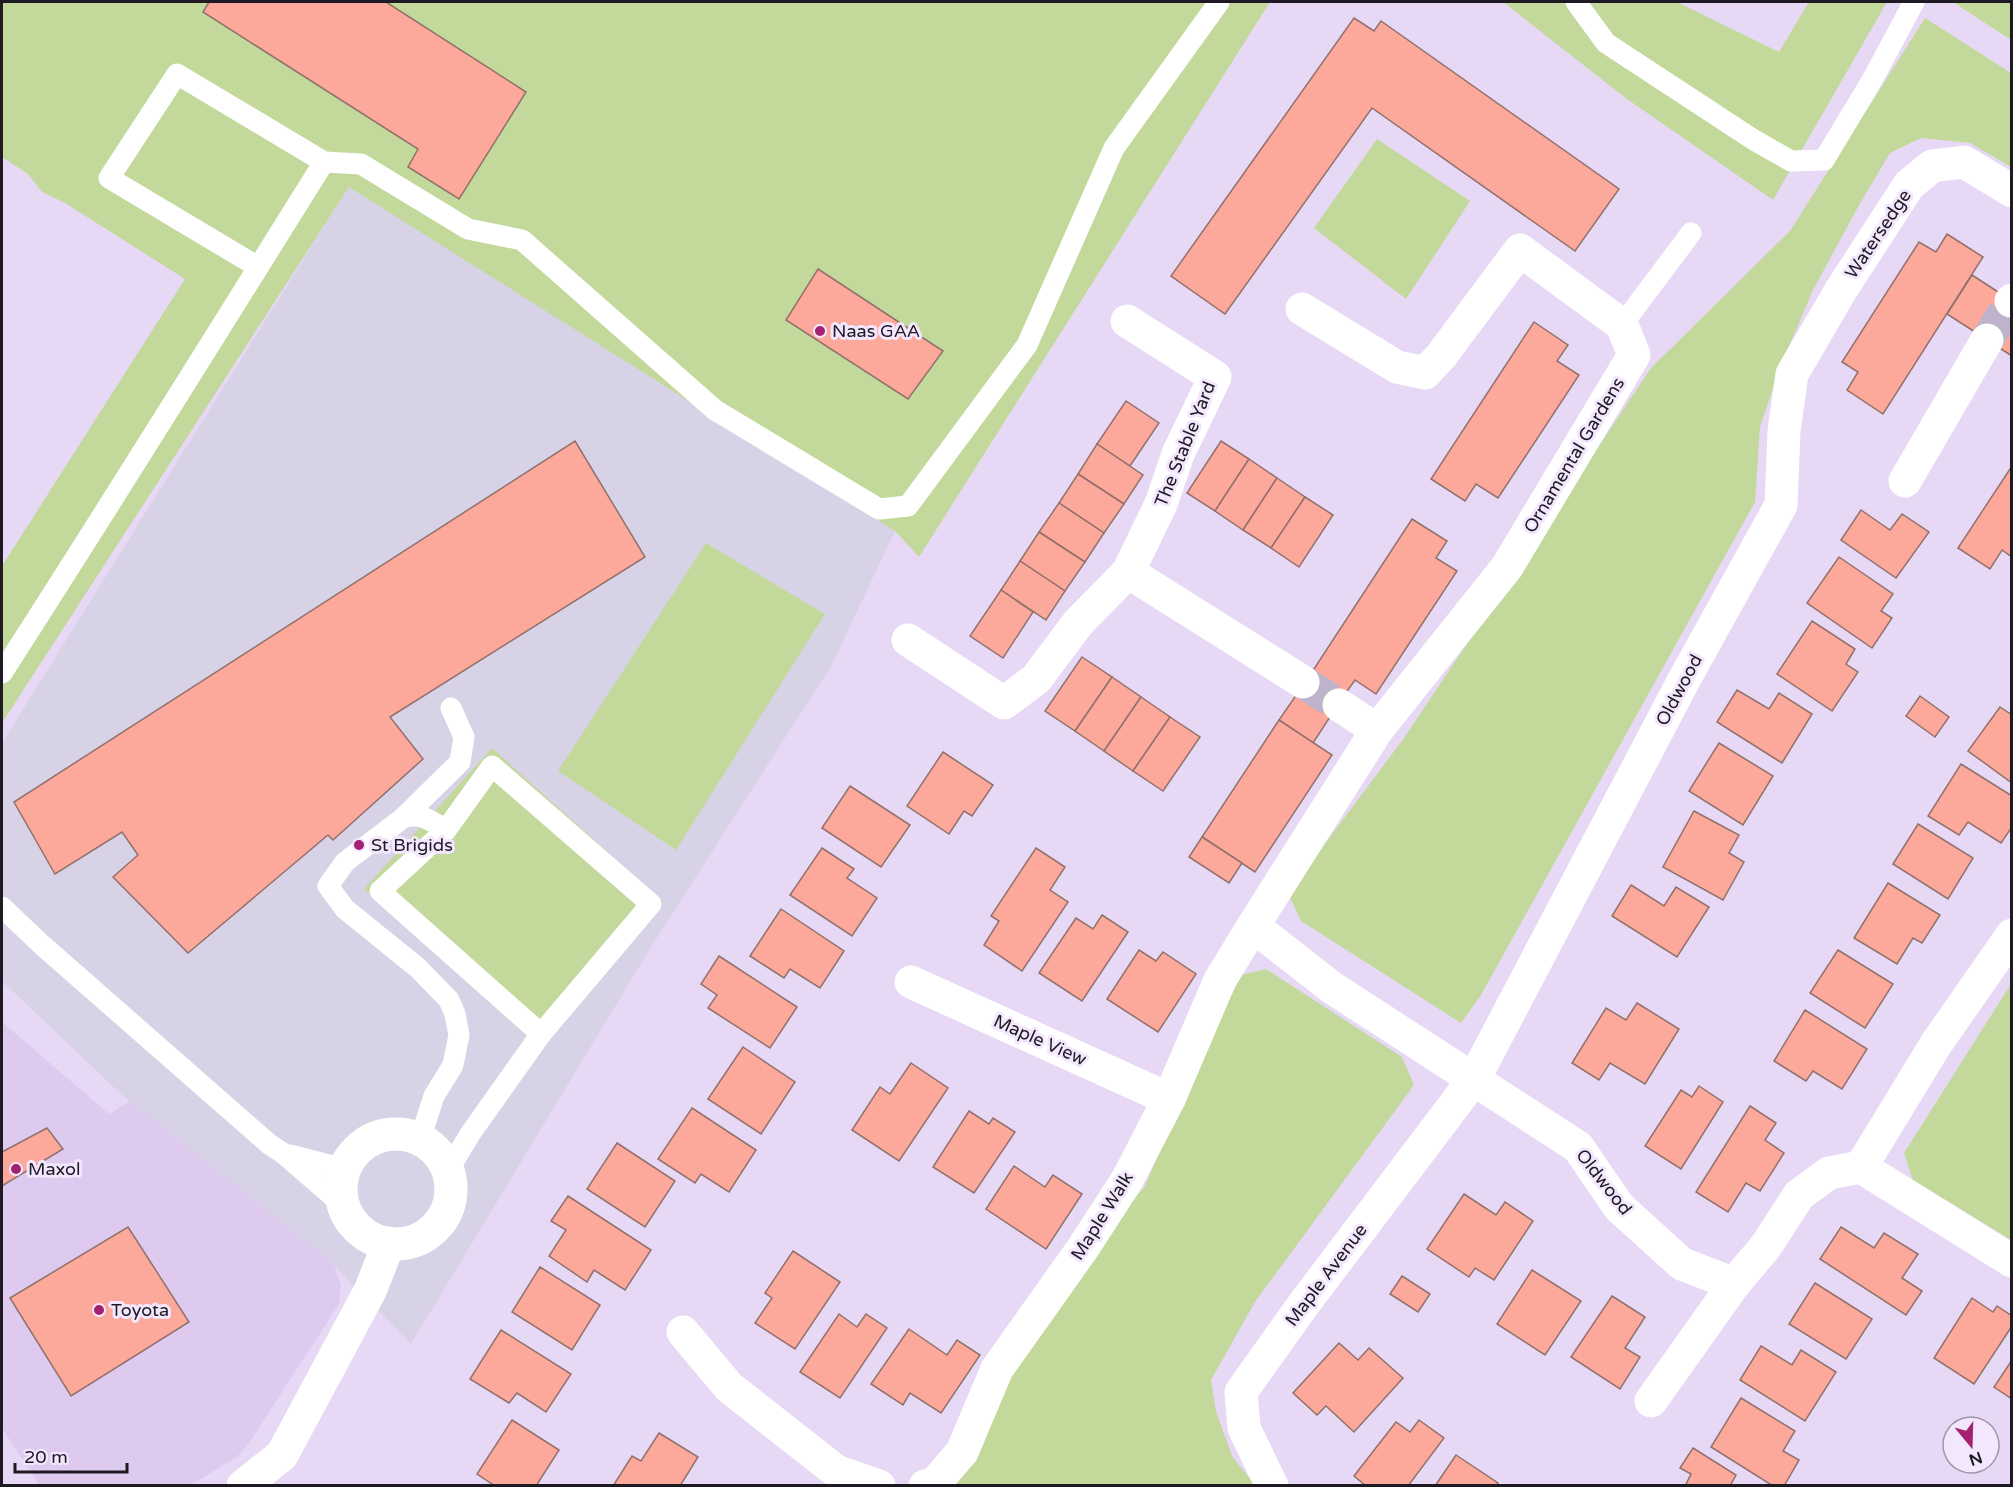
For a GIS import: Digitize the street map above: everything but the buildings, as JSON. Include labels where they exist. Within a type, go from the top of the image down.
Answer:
[{"type":"street","name":"Watersedge","points":[[1841,290],[1910,185],[1932,166],[1964,162],[2012,191]]},
{"type":"street","points":[[1302,309],[1396,367],[1425,373],[1441,356],[1520,250],[1622,325]]},
{"type":"street","name":"Oldwood","points":[[1474,1079],[1685,678],[1781,505],[1784,431],[1792,374],[1841,290]]},
{"type":"street","name":"The Stable Yard","points":[[908,640],[1004,703],[1036,679],[1078,623],[1128,572],[1161,504],[1178,454],[1215,377],[1127,321]]},
{"type":"street","name":"Ornamental Gardens","points":[[1253,926],[1377,730],[1513,557],[1634,355],[1622,325]]},
{"type":"street","points":[[1905,481],[1987,340]]},
{"type":"street","points":[[1128,572],[1304,682]]},
{"type":"street","points":[[1339,705],[1377,730]]},
{"type":"street","name":"Oldwood","points":[[1253,926],[1331,987],[1578,1147],[1619,1207],[1682,1264],[1734,1284]]},
{"type":"street","name":"Maple Walk","points":[[925,1485],[935,1483],[962,1452],[998,1369],[1083,1248],[1127,1180],[1169,1098],[1220,980],[1253,926]]},
{"type":"street","points":[[1861,1167],[1936,1044],[2012,935]]},
{"type":"street","name":"Maple View","points":[[911,982],[1169,1098]]},
{"type":"street","name":"Maple Avenue","points":[[1272,1485],[1244,1428],[1241,1392],[1303,1305],[1474,1079]]},
{"type":"street","points":[[403,1134],[420,1139],[442,1158],[448,1171],[451,1190],[448,1208],[439,1224],[425,1236],[408,1243],[389,1244],[374,1240],[360,1231],[350,1220],[343,1205],[341,1187],[344,1169],[353,1154],[367,1141],[384,1135],[403,1134]]},
{"type":"street","points":[[1651,1401],[1734,1284],[1766,1246],[1799,1195],[1829,1173],[1861,1167],[2012,1261]]},
{"type":"street","points":[[243,1485],[282,1455],[370,1291],[389,1244]]},
{"type":"street","points":[[683,1332],[729,1387],[836,1470],[879,1485]]},
{"type":"lane","points":[[258,267],[109,178],[177,74],[324,162],[361,164],[468,229],[522,240],[715,410],[879,509],[908,506],[1027,345],[1114,148],[1219,2]]},
{"type":"lane","points":[[1576,2],[1606,43],[1754,140],[1791,161],[1824,160],[1871,82],[1914,2]]},
{"type":"lane","points":[[2,673],[324,162]]},
{"type":"lane","points":[[1622,325],[1692,233]]},
{"type":"lane","points":[[420,1139],[434,1096],[453,1065],[459,1035],[455,1014],[449,1000],[418,968],[345,909],[328,886],[345,862],[403,818],[460,762],[464,737],[451,708]]},
{"type":"lane","points":[[448,1171],[470,1134],[541,1034],[651,904],[492,766],[446,831],[380,891],[541,1034]]},
{"type":"lane","points":[[403,818],[413,815],[431,820],[446,831]]},
{"type":"lane","points":[[2,906],[42,945],[269,1144],[284,1154],[343,1205]]},
{"type":"lane","points":[[284,1154],[344,1169]]},
{"type":"shaded area","name":"St Brigids","points":[[349,186],[895,531],[831,666],[651,947],[411,1344],[326,1258],[122,1095],[2,981],[2,743]]},
{"type":"shaded area","points":[[2,1022],[109,1114],[140,1095],[333,1262],[341,1285],[339,1304],[249,1443],[238,1456],[191,1485],[39,1485],[2,1428]]},
{"type":"green space","name":"Naas GAA","points":[[2,2],[1270,2],[919,557],[895,531],[349,187],[2,723],[2,566],[185,279],[65,203],[42,192],[28,174],[2,157]]},
{"type":"green space","points":[[1503,2],[1677,2],[1779,52],[1809,2],[1887,2],[1773,200],[1627,99]]},
{"type":"green space","points":[[1953,2],[2011,2],[2011,40]]},
{"type":"green space","points":[[1925,18],[2011,73],[2011,167],[1970,143],[1921,138],[1890,153],[1813,290],[1779,370],[1760,427],[1755,502],[1481,995],[1461,1023],[1301,921],[1288,893],[1404,738],[1651,368],[1790,231]]},
{"type":"green space","points":[[1377,139],[1470,201],[1406,299],[1314,228]]},
{"type":"green space","points":[[706,543],[825,614],[676,850],[558,771]]},
{"type":"green space","points":[[492,748],[663,902],[535,1043],[364,889]]},
{"type":"green space","points":[[1266,969],[1402,1057],[1414,1085],[1255,1302],[1211,1380],[1216,1411],[1232,1456],[1255,1485],[949,1486],[1012,1370],[1103,1235],[1145,1186],[1182,1099],[1241,975]]},
{"type":"green space","points":[[2011,984],[2011,1240],[1913,1180],[1904,1153]]},
{"type":"tunnel","points":[[1987,340],[2011,301]]},
{"type":"tunnel","points":[[1303,682],[1339,705]]},
{"type":"place","name":"Naas GAA","points":[[820,331]]},
{"type":"place","name":"St Brigids","points":[[359,845]]},
{"type":"place","name":"Maxol","points":[[16,1169]]},
{"type":"place","name":"Toyota","points":[[99,1310]]}]
